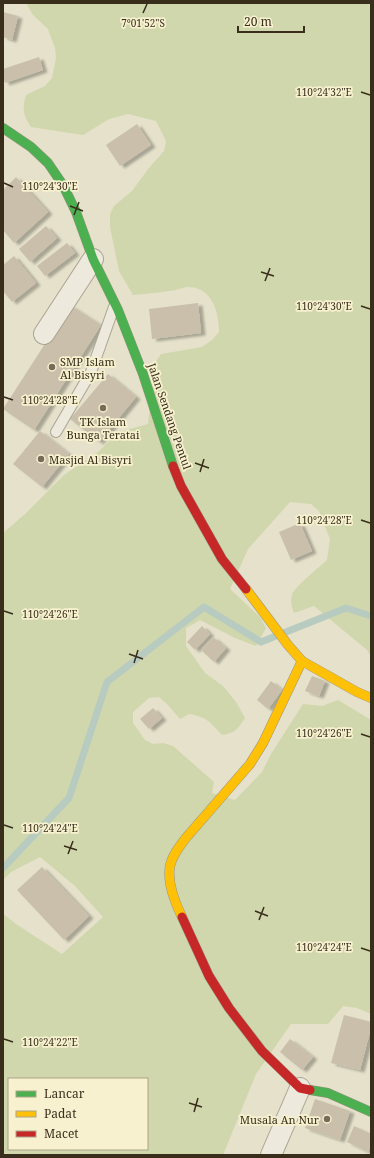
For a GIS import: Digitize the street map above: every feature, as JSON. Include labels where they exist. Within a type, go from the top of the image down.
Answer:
[{"type":"street","name":"Jalan Sendang Pentul","points":[[3,128],[31,147],[48,163],[63,184],[76,212],[93,259],[115,303],[144,374],[168,454],[181,486],[222,559],[302,661],[357,692],[371,698]]},
{"type":"street","points":[[44,334],[93,259]]},
{"type":"street","points":[[302,661],[260,748],[250,764],[185,839],[176,852],[170,865],[169,879],[178,909],[209,976],[243,1027],[262,1051],[300,1088],[328,1093],[371,1112]]},
{"type":"street","points":[[271,1155],[300,1088]]},
{"type":"lane","points":[[56,432],[91,372],[115,303]]},
{"type":"green space","points":[[26,3],[371,3],[371,656],[367,650],[314,606],[294,613],[291,602],[292,595],[302,582],[327,560],[330,539],[319,511],[311,504],[290,502],[248,549],[230,589],[260,617],[266,628],[256,646],[235,638],[200,620],[186,628],[186,646],[205,673],[223,686],[236,702],[245,718],[240,725],[233,732],[222,735],[211,723],[200,717],[189,714],[180,719],[159,697],[149,698],[133,712],[133,723],[145,740],[153,744],[163,743],[173,746],[214,782],[212,793],[235,800],[262,772],[271,754],[303,704],[322,706],[338,700],[371,720],[371,1014],[357,1008],[343,1006],[328,1024],[291,1024],[256,1074],[223,1155],[3,1155],[3,914],[62,954],[103,917],[75,886],[40,857],[11,872],[3,880],[3,533],[25,514],[64,475],[98,452],[119,432],[148,424],[155,363],[161,354],[202,347],[212,340],[219,332],[216,309],[203,291],[188,287],[176,290],[133,295],[119,271],[110,227],[110,214],[114,206],[132,191],[164,151],[166,141],[156,121],[128,114],[109,119],[83,135],[31,127],[28,123],[24,112],[26,95],[45,86],[52,78],[56,58],[55,48],[48,29],[33,15]]},
{"type":"building","points":[[3,12],[18,16],[12,40],[3,37]]},
{"type":"building","points":[[39,57],[43,70],[5,83],[3,78],[3,69]]},
{"type":"building","points":[[137,124],[151,145],[120,166],[106,145]]},
{"type":"building","points":[[16,177],[48,212],[14,243],[3,230],[3,190]]},
{"type":"building","points":[[46,226],[57,238],[30,262],[19,249]]},
{"type":"building","points":[[67,243],[75,253],[45,276],[37,266]]},
{"type":"building","points":[[14,256],[36,283],[12,302],[3,291],[3,265]]},
{"type":"building","points":[[198,303],[201,333],[152,339],[149,309]]},
{"type":"building","name":"SMP Islam Al Bisyri","points":[[70,305],[101,325],[34,430],[3,409]]},
{"type":"building","name":"TK Islam Bunga Teratai","points":[[108,374],[136,397],[99,442],[70,419]]},
{"type":"building","name":"Masjid Al Bisyri","points":[[40,431],[69,454],[42,487],[13,464]]},
{"type":"building","points":[[300,523],[312,551],[291,560],[279,532]]},
{"type":"building","points":[[202,626],[210,634],[195,650],[187,642]]},
{"type":"building","points":[[213,637],[226,648],[214,662],[201,650]]},
{"type":"building","points":[[312,676],[325,681],[319,696],[305,691]]},
{"type":"building","points":[[271,681],[282,690],[268,709],[257,700]]},
{"type":"building","points":[[153,708],[162,718],[149,729],[140,719]]},
{"type":"building","points":[[42,867],[89,916],[64,940],[17,890]]},
{"type":"building","points":[[344,1015],[371,1022],[371,1028],[360,1070],[331,1063]]},
{"type":"building","points":[[290,1039],[313,1057],[302,1070],[280,1052]]},
{"type":"building","name":"Musala An Nur","points":[[315,1099],[350,1111],[340,1140],[305,1128]]},
{"type":"building","points":[[354,1126],[371,1134],[371,1145],[368,1152],[347,1142]]},
{"type":"waterway","points":[[3,868],[69,798],[107,682],[204,607],[261,642],[346,608],[371,616]]},
{"type":"traffic: fast","points":[[3,128],[31,147],[48,163],[63,185],[76,212],[93,259],[118,310],[143,374],[173,466]]},
{"type":"traffic: fast","points":[[310,1090],[328,1093],[371,1112]]},
{"type":"traffic: slow","points":[[246,589],[288,645],[302,661],[357,692],[371,698]]},
{"type":"traffic: slow","points":[[182,917],[174,899],[171,886],[169,872],[172,859],[185,839],[250,764],[263,743],[302,661]]},
{"type":"traffic: jam","points":[[173,466],[181,486],[222,559],[246,589]]},
{"type":"traffic: jam","points":[[182,917],[209,976],[229,1008],[262,1051],[300,1088],[310,1090]]},
{"type":"place","name":"SMP Islam Al Bisyri","points":[[52,367]]},
{"type":"place","name":"TK Islam Bunga Teratai","points":[[103,408]]},
{"type":"place","name":"Masjid Al Bisyri","points":[[41,459]]},
{"type":"place","name":"Musala An Nur","points":[[327,1119]]}]
